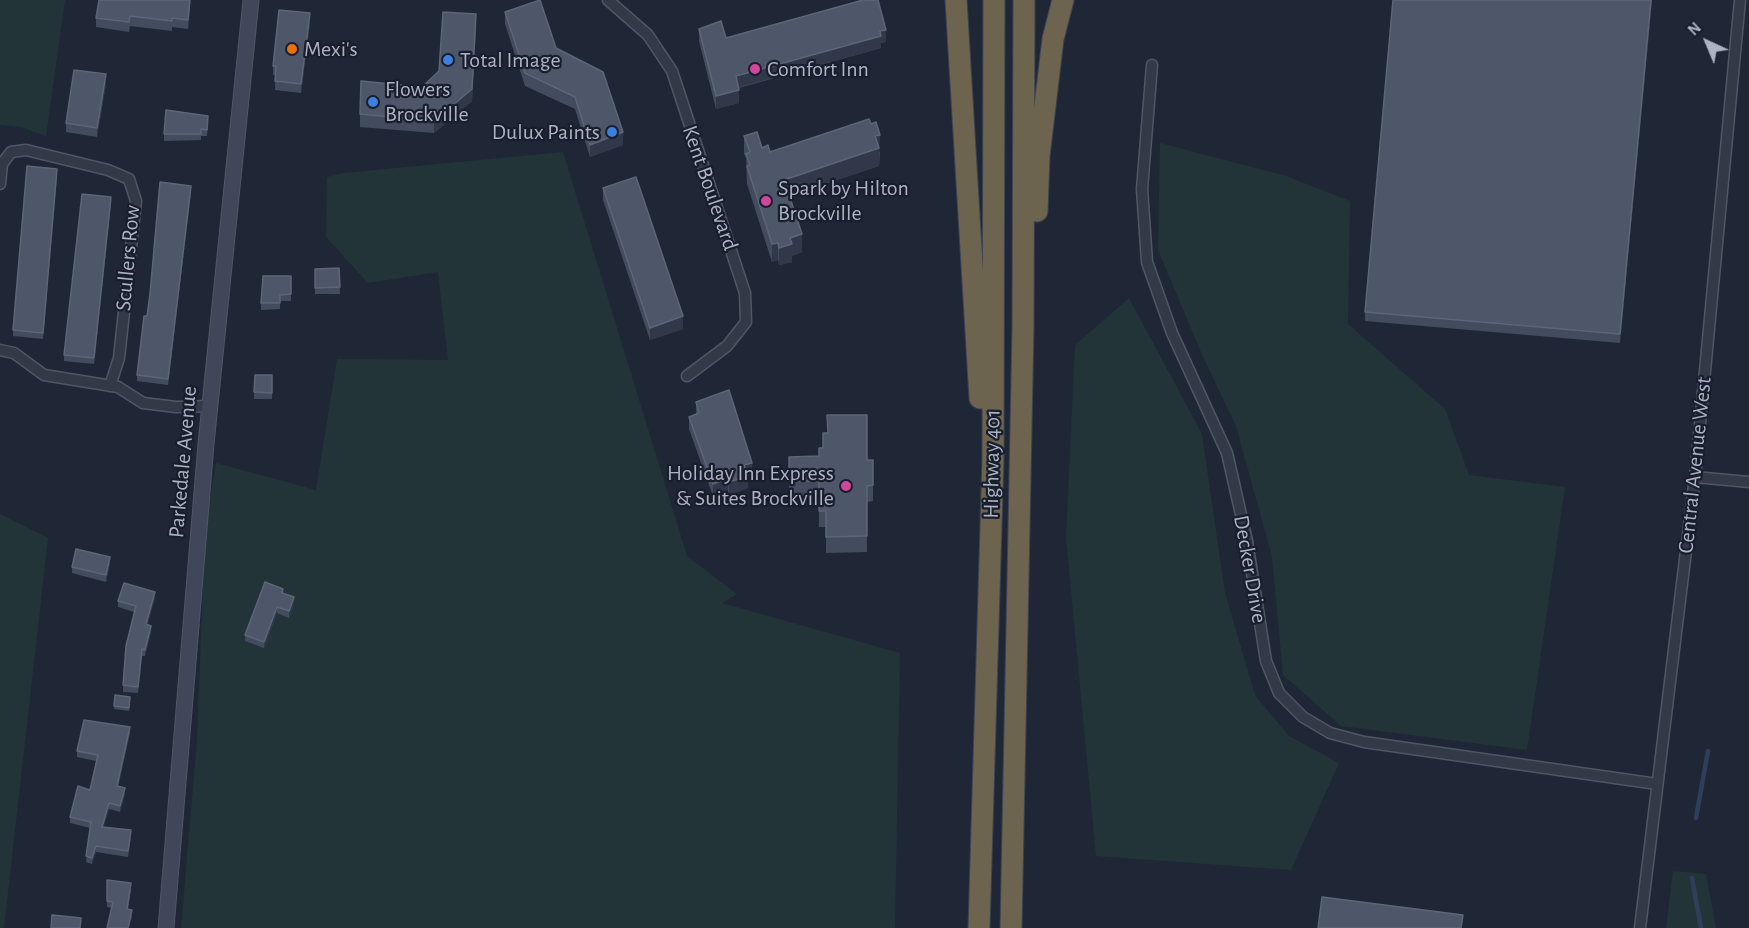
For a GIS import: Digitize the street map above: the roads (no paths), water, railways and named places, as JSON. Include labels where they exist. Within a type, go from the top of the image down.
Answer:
[{"type":"highway","points":[[956,0],[980,402],[993,458]]},
{"type":"highway","name":"Highway 401","points":[[979,928],[993,458],[994,0]]},
{"type":"highway","name":"Highway 401","points":[[1011,928],[1023,327],[1023,0]]},
{"type":"highway","points":[[1023,327],[1032,295],[1039,156],[1053,39],[1063,0]]},
{"type":"street","name":"Parkedale Avenue","points":[[166,928],[210,406],[251,0]]},
{"type":"street","name":"Kent Boulevard","points":[[608,0],[648,35],[672,71],[745,293],[746,322],[727,346],[687,375]]},
{"type":"street","name":"Central Avenue West","points":[[1640,928],[1695,477],[1740,0]]},
{"type":"street","name":"Decker Drive","points":[[1152,65],[1142,189],[1147,262],[1172,333],[1227,453],[1247,541],[1266,661],[1279,693],[1303,717],[1330,733],[1364,742],[1657,784]]},
{"type":"street","name":"Scullers Row","points":[[0,184],[2,164],[12,152],[26,150],[108,170],[129,179],[136,201],[119,358],[110,386]]},
{"type":"street","points":[[0,350],[14,353],[44,375],[118,387],[143,403],[176,407],[210,406]]},
{"type":"street","points":[[1695,477],[1749,482]]},
{"type":"waterway","points":[[1696,818],[1708,751]]},
{"type":"waterway","points":[[1692,878],[1701,928]]},
{"type":"place","name":"Mexi's","points":[[292,49]]},
{"type":"place","name":"Total Image","points":[[448,60]]},
{"type":"place","name":"Comfort Inn","points":[[755,69]]},
{"type":"place","name":"Flowers Brockville","points":[[373,102]]},
{"type":"place","name":"Dulux Paints","points":[[612,132]]},
{"type":"place","name":"Spark by Hilton Brockville","points":[[766,201]]},
{"type":"place","name":"Holiday Inn Express & Suites Brockville","points":[[846,486]]}]
